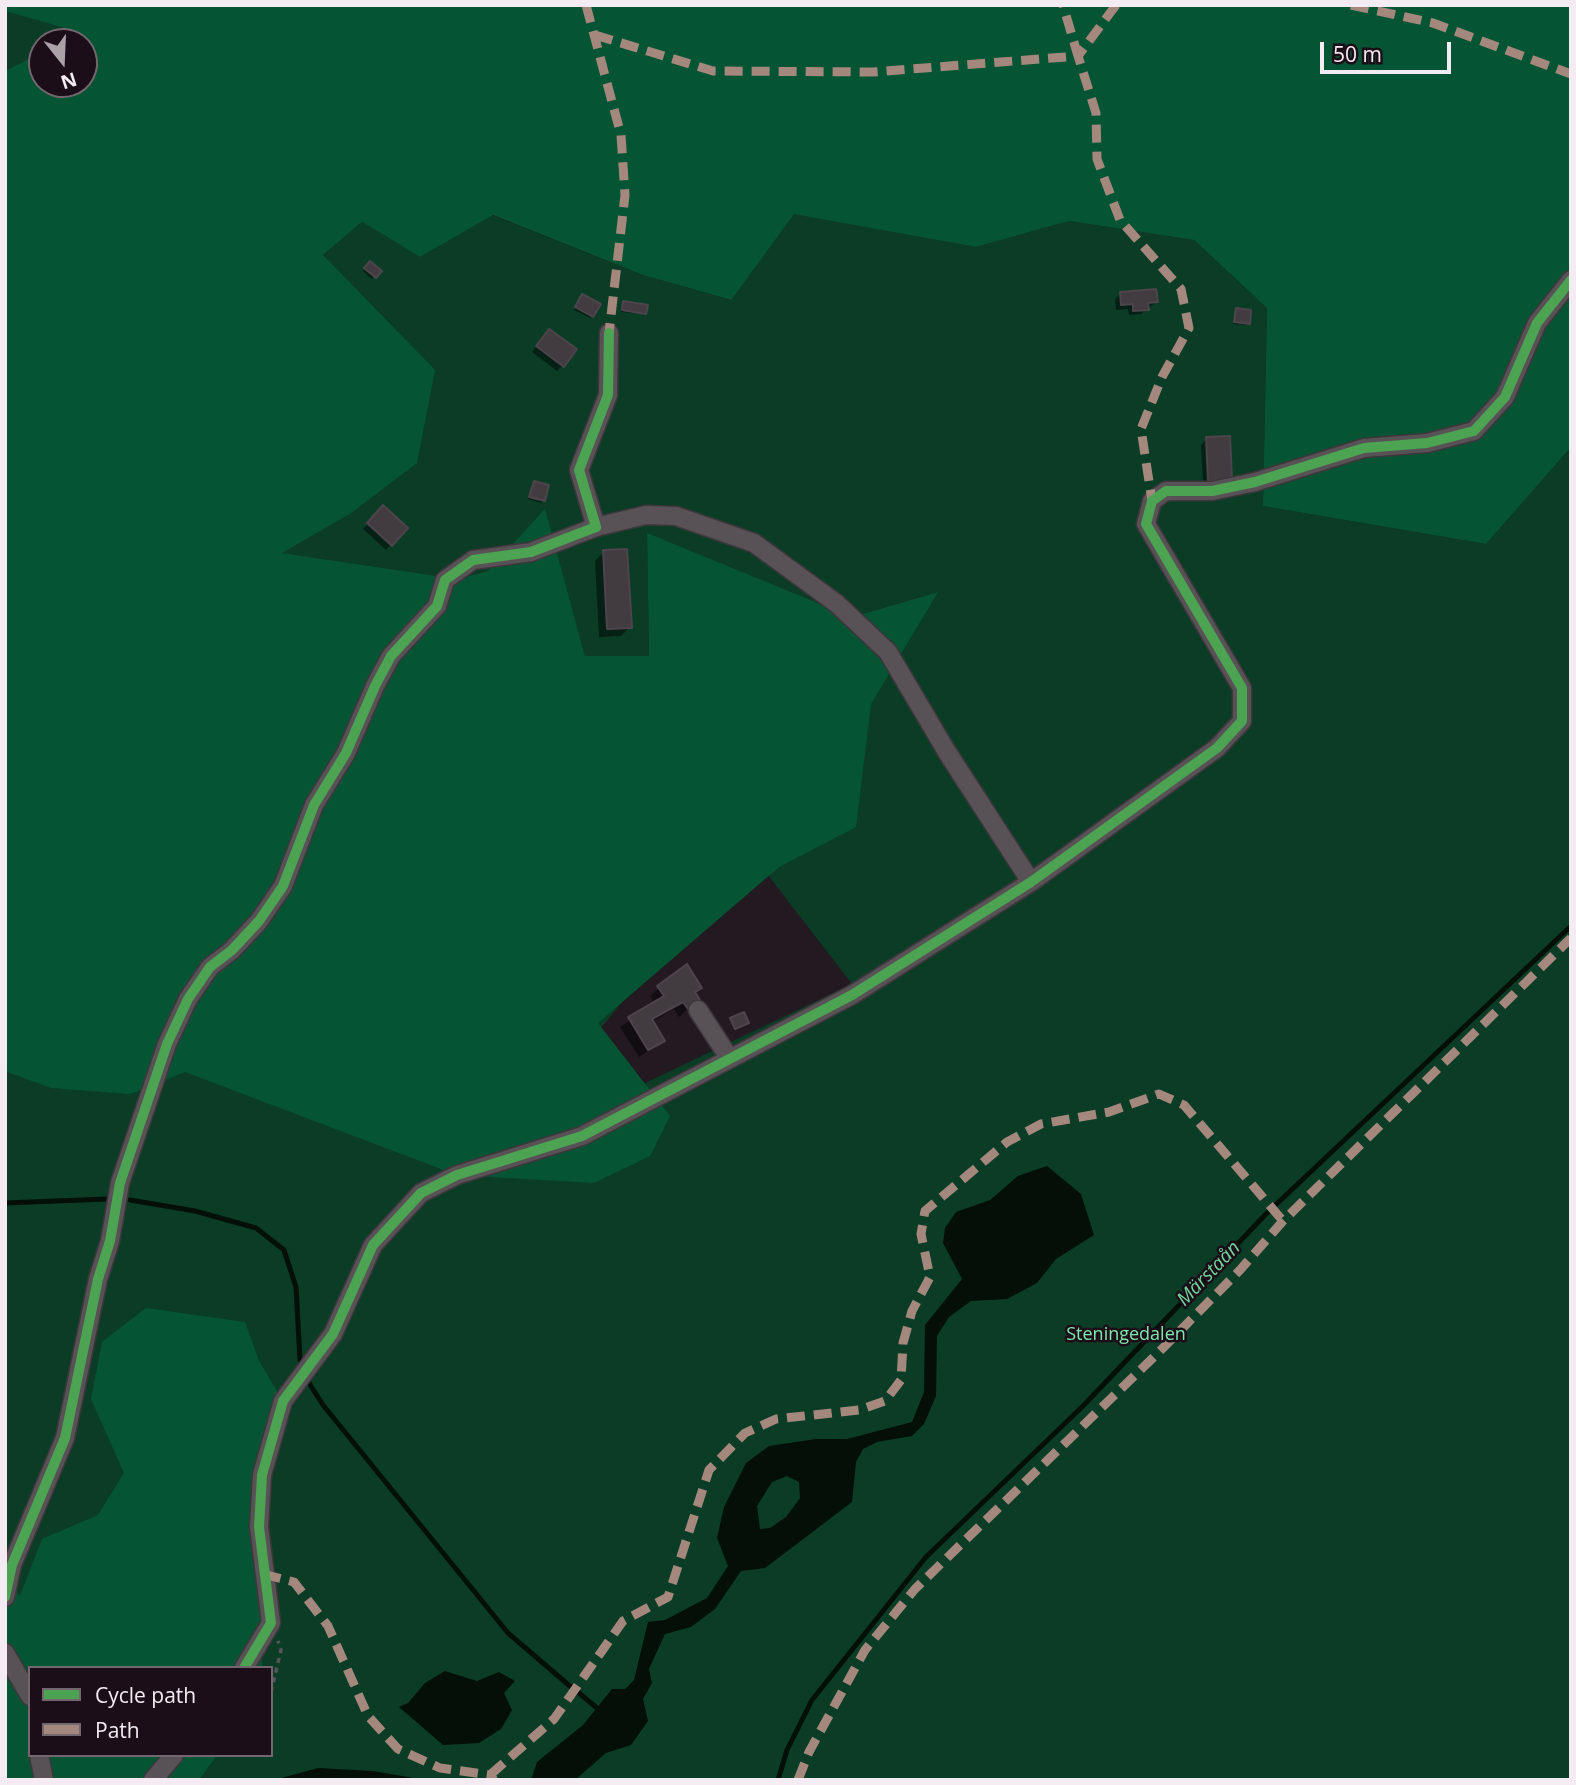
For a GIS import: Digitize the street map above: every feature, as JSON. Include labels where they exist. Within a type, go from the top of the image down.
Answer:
[{"type":"street","points":[[245,1666],[271,1623],[259,1527],[262,1475],[283,1401],[332,1334],[373,1245],[421,1193],[457,1175],[582,1136],[852,995],[1031,882],[1217,748],[1242,720],[1242,688],[1146,524],[1152,501],[1166,491],[1212,491],[1255,482],[1364,448],[1427,443],[1474,431],[1505,397],[1537,323],[1571,280]]},
{"type":"street","points":[[596,527],[579,470],[608,395],[609,333]]},
{"type":"street","points":[[5,1597],[12,1565],[65,1438],[98,1279],[110,1241],[120,1183],[167,1044],[188,999],[210,967],[233,950],[259,921],[283,886],[314,806],[346,753],[391,656],[437,606],[445,580],[473,560],[531,552],[596,527],[646,515],[676,516],[754,543],[836,603],[888,652],[947,752],[1031,882]]},
{"type":"street","points":[[698,1010],[730,1059]]},
{"type":"street","points":[[5,1653],[28,1693]]},
{"type":"street","points":[[39,1757],[44,1780]]},
{"type":"street","points":[[153,1780],[172,1757]]},
{"type":"path","points":[[271,1623],[281,1650],[273,1684]]},
{"type":"green space","points":[[5,5],[1571,5],[1571,447],[1486,544],[1263,506],[1267,308],[1194,240],[1069,221],[976,247],[794,214],[731,300],[643,275],[493,215],[420,257],[362,222],[323,255],[435,370],[417,463],[350,514],[282,553],[458,579],[488,571],[545,509],[585,656],[649,656],[647,533],[852,617],[938,592],[871,704],[856,827],[779,867],[598,1023],[670,1116],[650,1156],[594,1183],[457,1175],[185,1072],[130,1094],[51,1088],[5,1071],[5,71],[28,59],[28,98],[98,98],[98,28],[64,28],[5,11]]},
{"type":"green space","points":[[5,11],[65,28],[28,28],[28,59],[5,71]]},
{"type":"green space","name":"Steningedalen","points":[[794,213],[976,247],[1069,221],[1194,240],[1267,308],[1263,506],[1486,544],[1571,447],[1571,1780],[5,1780],[5,483],[472,653],[889,674],[937,592],[852,617],[647,534],[649,656],[585,656],[545,510],[488,571],[458,579],[281,553],[350,514],[416,463],[323,255],[362,222],[420,257],[492,215],[643,275],[730,300]],"holes":[[[748,849],[852,984],[639,1086],[596,1034]]]},
{"type":"green space","points":[[146,1308],[245,1322],[259,1361],[283,1401],[262,1475],[262,1666],[28,1666],[28,1757],[216,1757],[199,1780],[5,1780],[5,1580],[20,1596],[42,1539],[98,1515],[124,1473],[91,1399],[102,1342]]},
{"type":"shaded area","points":[[1047,1166],[1081,1194],[1094,1235],[1056,1259],[1037,1283],[1007,1299],[971,1301],[949,1317],[937,1336],[936,1396],[924,1424],[912,1436],[877,1442],[863,1449],[856,1462],[852,1502],[765,1568],[741,1571],[715,1609],[691,1627],[665,1634],[649,1669],[652,1683],[643,1699],[648,1721],[631,1745],[606,1753],[575,1780],[531,1780],[537,1762],[583,1725],[612,1689],[625,1689],[634,1680],[648,1622],[665,1620],[707,1598],[728,1566],[717,1538],[724,1507],[746,1463],[769,1446],[816,1439],[847,1439],[912,1422],[924,1392],[925,1325],[962,1279],[943,1243],[945,1228],[956,1212],[990,1200],[1018,1176]],"holes":[[[787,1476],[799,1482],[800,1498],[786,1517],[770,1528],[760,1529],[757,1506],[772,1482]]]},
{"type":"shaded area","points":[[445,1671],[477,1681],[499,1672],[515,1681],[504,1693],[512,1710],[501,1729],[479,1743],[443,1745],[399,1707],[408,1703],[425,1683]]},
{"type":"shaded area","points":[[318,1768],[373,1771],[425,1780],[274,1780]]},
{"type":"building","points":[[370,261],[382,271],[376,278],[364,268]]},
{"type":"building","points":[[1156,289],[1158,302],[1148,303],[1149,310],[1133,311],[1133,304],[1121,305],[1120,292]]},
{"type":"building","points":[[582,294],[601,304],[593,317],[575,307]]},
{"type":"building","points":[[623,301],[648,305],[646,314],[622,310]]},
{"type":"building","points":[[1236,308],[1251,310],[1250,324],[1234,322]]},
{"type":"building","points":[[549,329],[577,349],[564,367],[536,346]]},
{"type":"building","points":[[1230,436],[1232,480],[1208,481],[1206,437]]},
{"type":"building","points":[[534,481],[549,485],[545,501],[529,497]]},
{"type":"building","points":[[383,505],[408,528],[392,546],[367,523]]},
{"type":"building","points":[[627,549],[632,628],[607,629],[603,550]]},
{"type":"building","points":[[687,964],[702,988],[695,992],[700,1000],[688,1009],[683,1002],[652,1019],[665,1041],[648,1050],[628,1017],[664,996],[657,986]]},
{"type":"building","points":[[744,1012],[749,1023],[735,1029],[730,1018]]},
{"type":"waterway","name":"Märstaån","points":[[778,1780],[787,1750],[812,1700],[926,1557],[1082,1407],[1266,1214],[1571,926]]},
{"type":"waterway","points":[[5,1203],[107,1199]]},
{"type":"waterway","points":[[130,1200],[195,1211],[256,1228],[284,1250],[296,1287],[300,1360]]},
{"type":"waterway","points":[[309,1383],[323,1405],[508,1633],[571,1687]]},
{"type":"waterway","points":[[579,1693],[597,1708]]},
{"type":"marked path","points":[[586,5],[621,135],[625,195],[609,333]]},
{"type":"marked path","points":[[595,35],[713,71],[873,72],[1078,56],[1063,5]]},
{"type":"marked path","points":[[1116,5],[1078,56],[1096,113],[1097,159],[1120,220],[1181,289],[1189,328],[1162,377],[1141,429],[1152,501]]},
{"type":"marked path","points":[[1351,5],[1433,23],[1571,74]]},
{"type":"marked path","points":[[798,1780],[809,1752],[865,1650],[915,1589],[1163,1348],[1240,1270],[1283,1221],[1571,938]]},
{"type":"marked path","points":[[490,1775],[554,1719],[623,1621],[668,1597],[709,1470],[745,1433],[776,1419],[859,1410],[885,1401],[901,1380],[903,1343],[912,1311],[930,1277],[921,1234],[925,1211],[1007,1142],[1041,1124],[1109,1112],[1159,1094],[1184,1105],[1283,1221]]},
{"type":"marked path","points":[[263,1574],[294,1582],[328,1626],[368,1716],[398,1749],[440,1768],[490,1775],[494,1780]]},
{"type":"cycle path","points":[[245,1666],[271,1623],[259,1527],[262,1475],[283,1401],[333,1334],[373,1245],[421,1193],[457,1175],[582,1136],[852,995],[1031,882],[1217,748],[1242,721],[1242,688],[1146,524],[1152,501],[1166,491],[1212,491],[1255,482],[1364,448],[1427,443],[1474,431],[1505,397],[1537,323],[1571,280]]},
{"type":"cycle path","points":[[5,1597],[12,1565],[65,1438],[98,1279],[110,1241],[120,1183],[167,1044],[188,999],[210,967],[232,950],[259,921],[283,886],[314,805],[346,753],[375,686],[391,656],[437,606],[445,580],[473,560],[531,552],[596,527],[579,470],[608,395],[609,333]]}]
